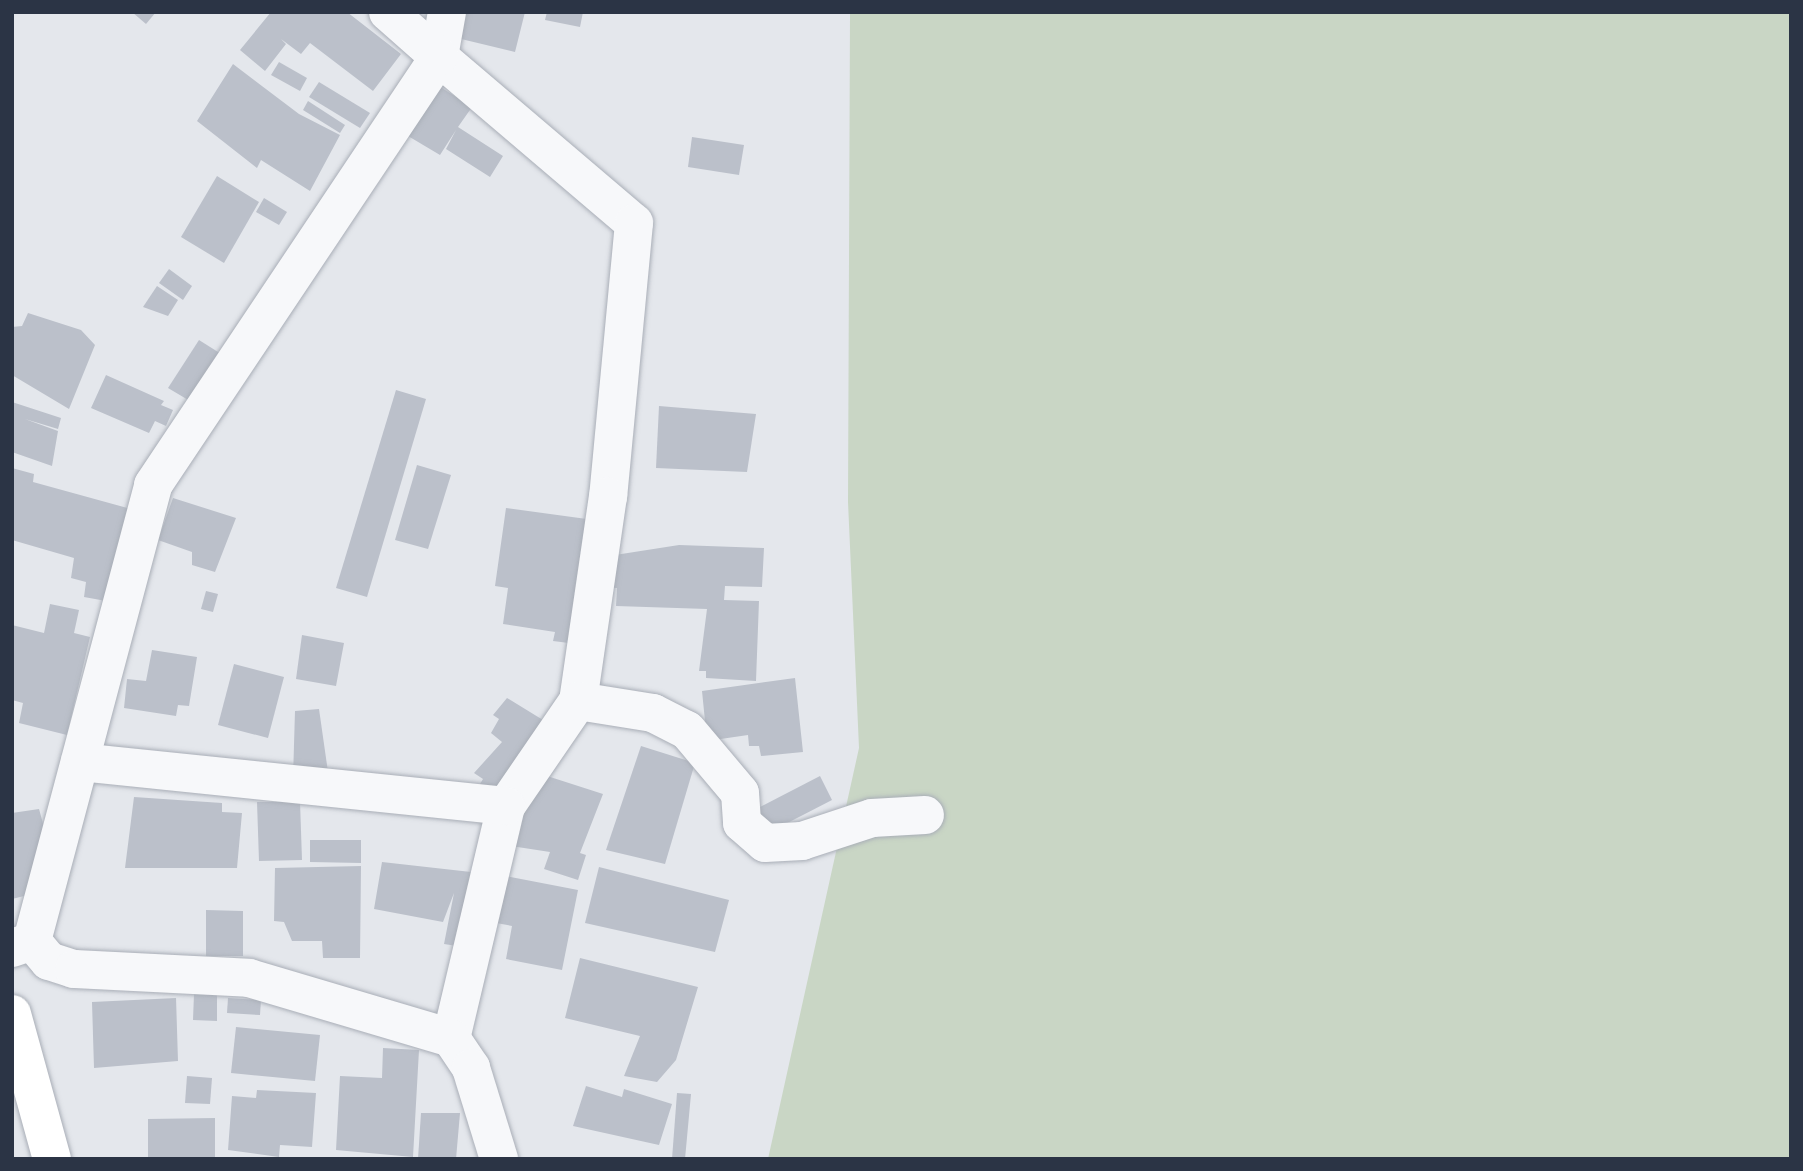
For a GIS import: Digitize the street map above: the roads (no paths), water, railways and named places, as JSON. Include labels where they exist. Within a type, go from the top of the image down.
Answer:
[{"type":"main road","points":[[12,1014],[52,1159]]},
{"type":"street","points":[[388,12],[634,223],[608,496],[578,701],[506,806],[451,1038]]},
{"type":"street","points":[[447,12],[439,57],[153,485],[80,762],[22,944],[49,961],[74,969],[249,978],[451,1038],[471,1068],[499,1159]]},
{"type":"street","points":[[578,701],[653,713],[687,730],[740,793],[742,823],[765,843],[802,841],[872,818],[925,815]]},
{"type":"street","points":[[80,762],[506,806]]}]
